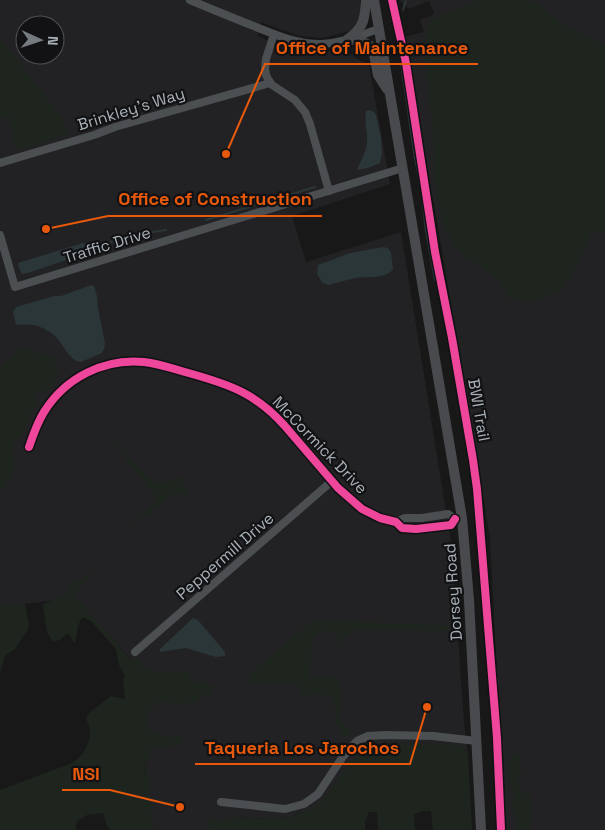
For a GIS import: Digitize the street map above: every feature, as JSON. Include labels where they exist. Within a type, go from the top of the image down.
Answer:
[{"type":"main road","points":[[348,39],[355,34],[363,22],[366,0]]},
{"type":"main road","name":"Dorsey Road","points":[[374,0],[403,168],[468,582],[481,830]]},
{"type":"main road","points":[[348,39],[369,44],[374,54],[378,75],[390,92]]},
{"type":"street","points":[[190,0],[294,41],[317,44],[331,43],[379,29]]},
{"type":"street","points":[[274,34],[265,64],[266,75],[270,83],[295,100],[305,112],[329,191]]},
{"type":"street","name":"Brinkley's Way","points":[[0,163],[115,127],[270,83]]},
{"type":"street","name":"Traffic Drive","points":[[0,235],[15,287],[403,168]]},
{"type":"street","name":"McCormick Drive","points":[[29,447],[39,421],[48,406],[75,379],[112,363],[145,362],[220,382],[259,401],[275,415],[345,495],[362,509],[380,518],[396,522],[402,528],[416,529],[451,525],[459,518]]},
{"type":"street","name":"Peppermill Drive","points":[[135,652],[332,482]]},
{"type":"street","points":[[221,802],[285,809],[304,804],[318,794],[352,746],[357,741],[368,736],[433,736],[477,741]]},
{"type":"shaded area","points":[[0,0],[360,0],[362,14],[360,22],[350,31],[322,38],[299,36],[261,22],[257,35],[266,40],[297,50],[319,53],[340,49],[369,65],[390,184],[292,216],[306,262],[401,232],[452,549],[464,723],[468,753],[461,747],[326,799],[312,809],[291,817],[269,819],[235,817],[223,821],[214,830],[148,830],[142,671],[74,598],[0,607]]},
{"type":"shaded area","points":[[399,0],[605,0],[605,830],[505,830],[490,538],[404,37],[424,32],[420,20],[434,14],[429,1],[409,9]]},
{"type":"shaded area","points":[[478,0],[528,0],[538,4],[559,21],[605,46],[605,232],[592,232],[579,263],[560,291],[532,301],[511,300],[499,281],[454,247],[442,219],[434,178],[433,131],[424,48],[429,21]]},
{"type":"shaded area","points":[[0,38],[15,57],[15,65],[21,65],[62,118],[69,133],[21,150],[14,143],[10,118],[0,118]]},
{"type":"shaded area","points":[[370,110],[376,115],[381,137],[382,154],[380,163],[357,170],[366,147],[366,111]]},
{"type":"shaded area","points":[[83,243],[86,244],[89,252],[28,273],[22,274],[19,268],[18,263]]},
{"type":"shaded area","points":[[383,247],[388,248],[391,253],[393,269],[385,275],[355,278],[328,285],[322,282],[317,274],[318,265],[350,253]]},
{"type":"shaded area","points":[[91,285],[94,286],[97,296],[105,343],[102,353],[81,362],[77,361],[70,356],[56,337],[48,331],[37,326],[16,324],[13,312],[16,307],[54,296],[61,296]]},
{"type":"shaded area","points":[[22,348],[51,357],[58,366],[56,381],[47,391],[39,392],[35,396],[37,406],[31,413],[25,431],[12,446],[14,472],[0,492],[0,367]]},
{"type":"shaded area","points":[[108,436],[145,474],[158,483],[180,477],[195,502],[187,494],[175,493],[125,532],[155,502],[156,497]]},
{"type":"shaded area","points":[[96,572],[73,594],[132,661],[138,657],[143,668],[151,671],[188,672],[194,682],[203,682],[213,687],[210,694],[201,697],[194,703],[158,702],[150,711],[146,723],[152,733],[182,737],[183,745],[151,746],[150,757],[145,762],[145,774],[149,774],[153,830],[112,830],[108,828],[103,813],[87,815],[76,822],[76,830],[0,830],[0,790],[72,763],[83,753],[89,741],[90,729],[86,718],[89,713],[111,696],[125,699],[123,682],[125,676],[119,665],[116,649],[91,621],[82,617],[78,626],[75,644],[68,633],[60,640],[53,642],[47,632],[43,604],[65,596],[68,587],[75,579],[80,580]]},
{"type":"shaded area","points":[[453,600],[458,634],[454,635],[449,631],[352,630],[343,638],[343,647],[335,632],[321,631],[312,638],[310,678],[335,678],[341,689],[340,720],[351,733],[346,737],[335,722],[335,705],[330,697],[326,695],[304,695],[296,682],[248,683],[252,672],[314,621],[450,625],[453,618]]},
{"type":"shaded area","points":[[25,604],[29,625],[27,631],[15,649],[5,656],[0,673],[0,606]]},
{"type":"shaded area","points":[[193,618],[198,620],[225,652],[225,656],[216,657],[186,648],[160,652],[160,649]]},
{"type":"shaded area","points":[[387,743],[451,744],[461,747],[468,753],[472,830],[433,830],[431,811],[422,811],[414,815],[415,830],[378,830],[377,812],[369,812],[365,822],[365,830],[208,830],[209,815],[217,822],[218,819],[223,821],[235,817],[269,819],[291,817],[312,809],[323,800],[356,754],[364,746]]},
{"type":"shaded area","points":[[519,753],[522,771],[518,778],[520,786],[523,793],[530,795],[530,830],[515,830],[517,829],[517,820],[511,807],[514,793],[510,786],[508,767],[513,761],[512,754]]},
{"type":"waterway","points":[[403,10],[406,0]]},
{"type":"waterway","points":[[397,35],[435,280]]},
{"type":"waterway","points":[[206,220],[315,187]]},
{"type":"waterway","points":[[107,244],[118,239],[166,230]]},
{"type":"cycle path","name":"BWI Trail","points":[[392,0],[406,63],[435,252],[452,338],[477,489],[497,738],[501,830]]},
{"type":"cycle path","points":[[29,447],[44,412],[63,389],[74,380],[100,367],[114,363],[150,363],[219,382],[253,398],[274,414],[338,488],[362,509],[380,518],[396,522],[402,528],[416,529],[451,525],[455,519]]},
{"type":"place","name":"Office of Maintenance","points":[[226,154]]},
{"type":"place","name":"Office of Construction","points":[[46,229]]},
{"type":"place","name":"Taqueria Los Jarochos","points":[[427,707]]},
{"type":"place","name":"NSI","points":[[180,807]]}]
